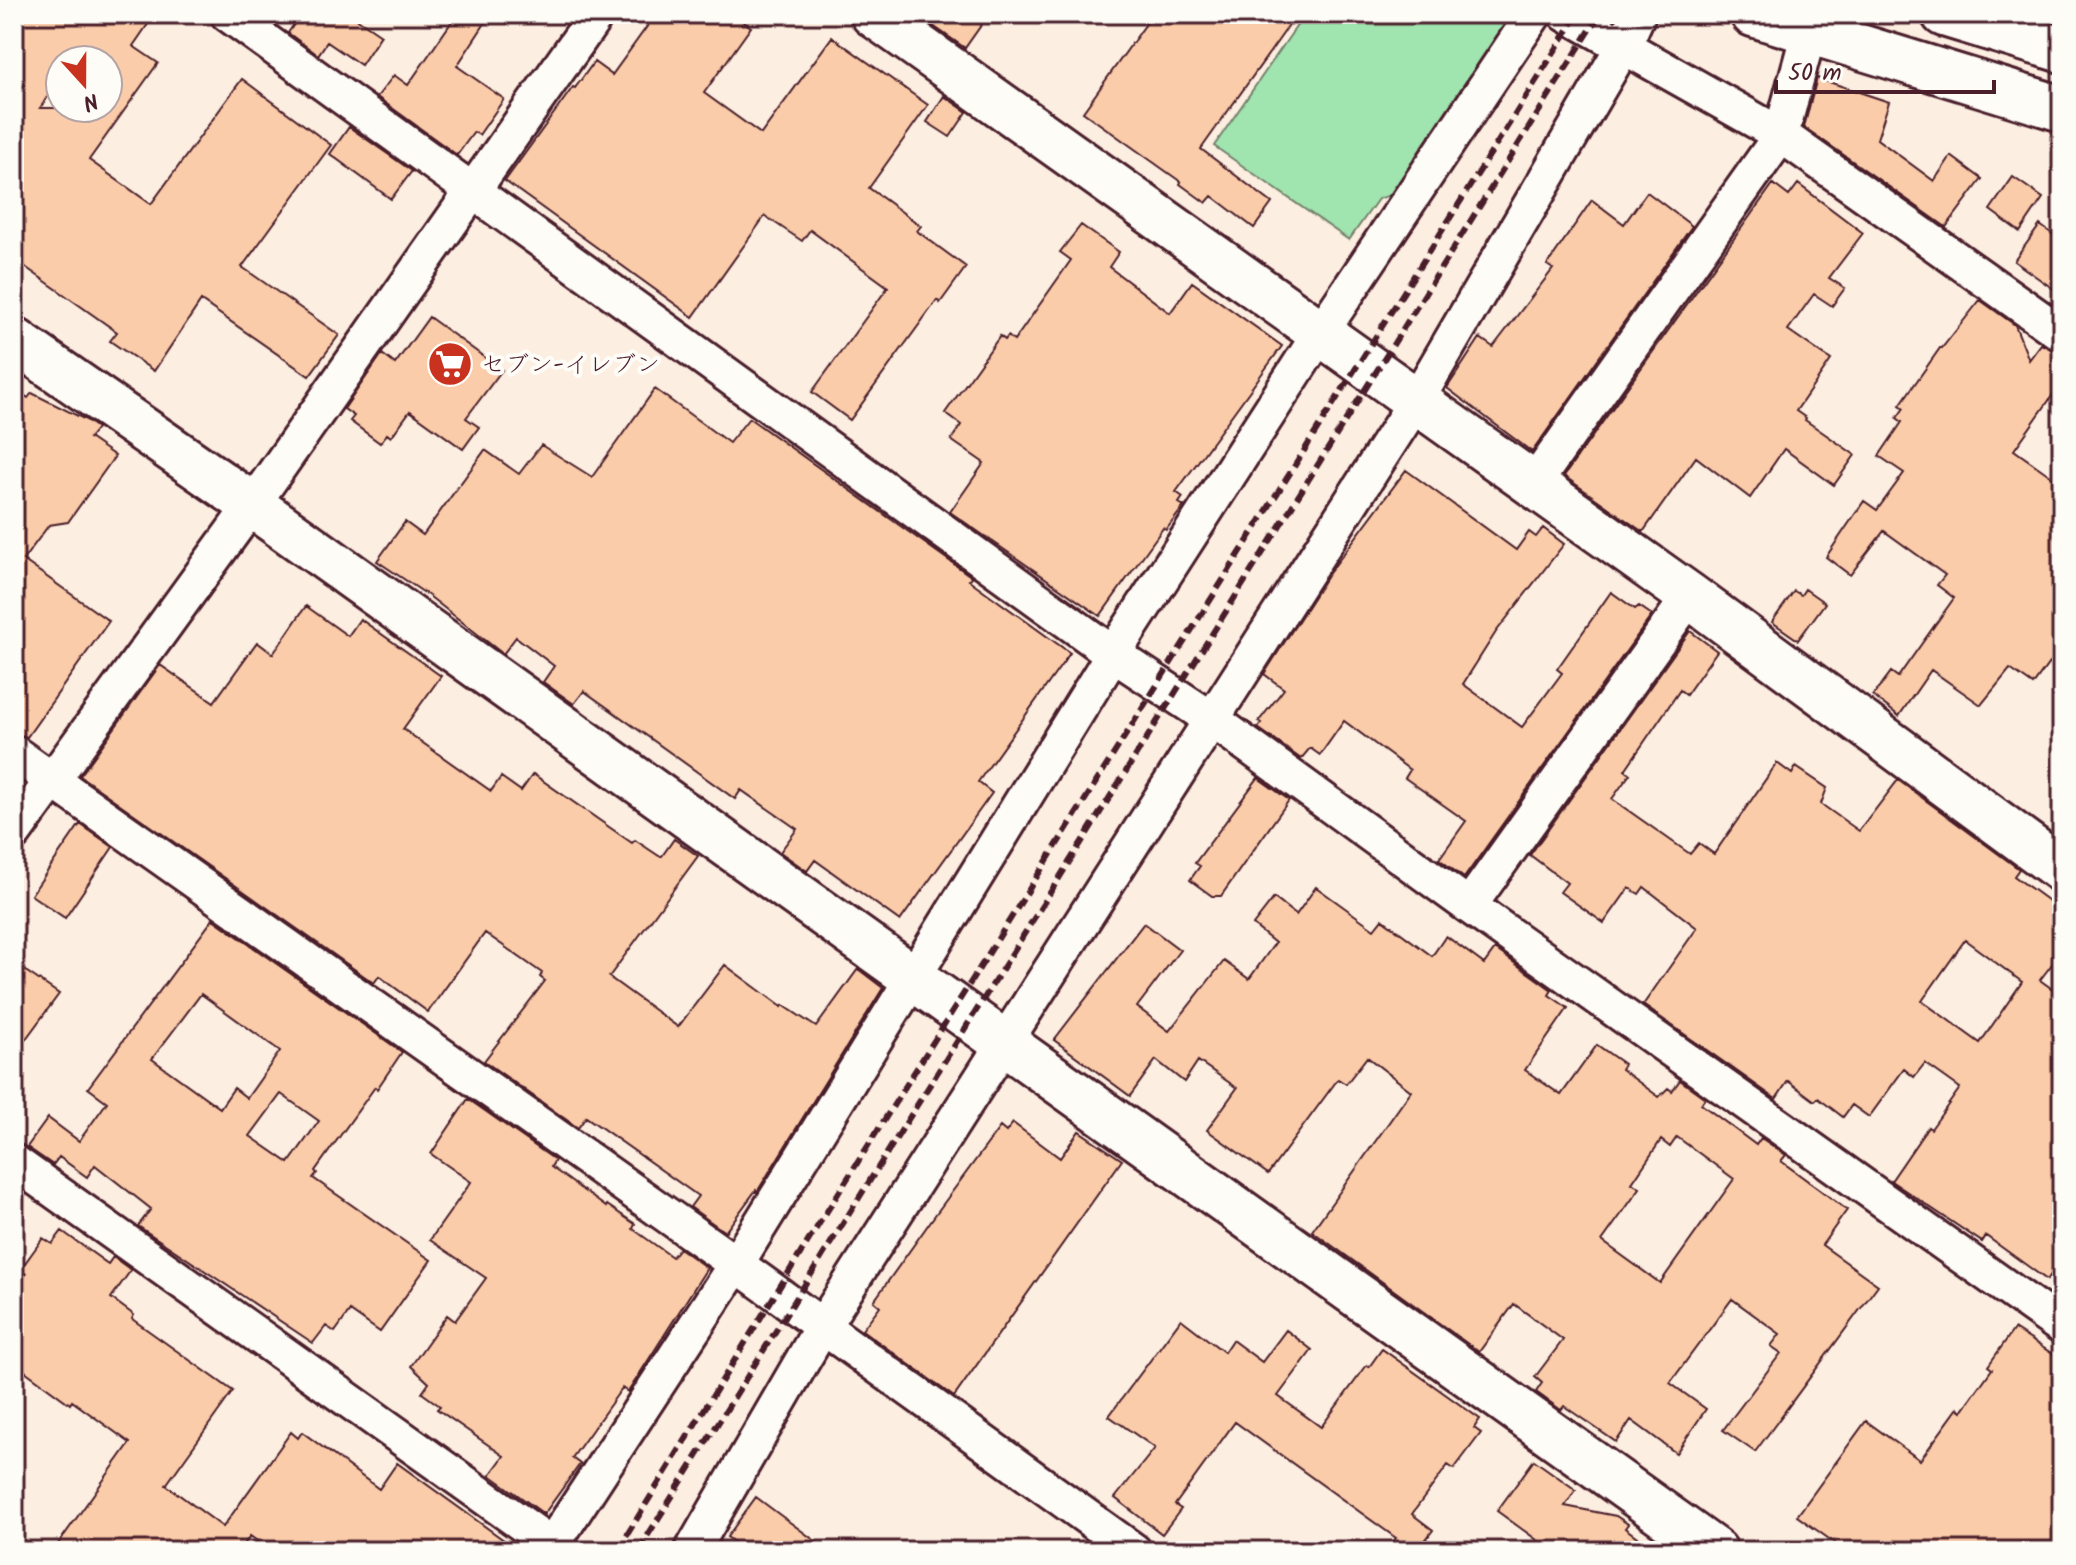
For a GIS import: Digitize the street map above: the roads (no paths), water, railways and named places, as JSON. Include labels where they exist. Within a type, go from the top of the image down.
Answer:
[{"type":"street","points":[[228,14],[1113,654],[1213,720],[1469,906],[2062,1327]]},
{"type":"street","points":[[14,833],[252,505],[597,14]]},
{"type":"street","points":[[873,14],[1690,596],[2062,870]]},
{"type":"street","points":[[14,1162],[556,1548],[915,978],[1113,654],[1321,332],[1534,14]]},
{"type":"street","points":[[1566,14],[1781,135],[2062,334]]},
{"type":"street","points":[[692,1551],[822,1327],[1416,401],[1623,47],[1638,14]]},
{"type":"street","points":[[1753,14],[2062,109]]},
{"type":"street","points":[[1944,14],[2062,50]]},
{"type":"street","points":[[1533,485],[1781,135],[1809,32]]},
{"type":"street","points":[[14,340],[252,505],[1715,1551]]},
{"type":"street","points":[[1469,906],[1690,596]]},
{"type":"street","points":[[14,753],[736,1264],[1134,1551]]},
{"type":"railway","points":[[617,1551],[1578,14]]},
{"type":"railway","points":[[638,1551],[1600,14]]},
{"type":"place","name":"セブン-イレブン","points":[[450,364]]}]
